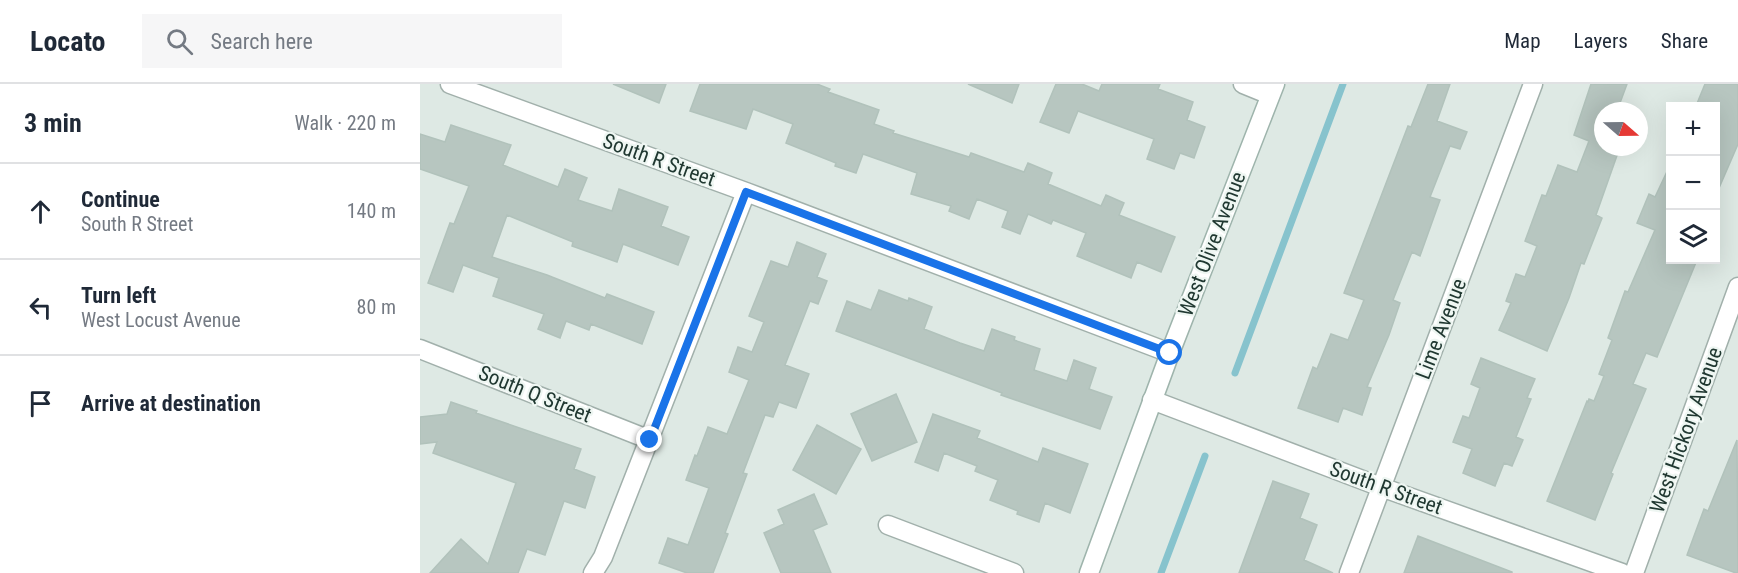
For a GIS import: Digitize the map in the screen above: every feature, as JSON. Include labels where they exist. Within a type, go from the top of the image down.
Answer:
[{"type":"street","name":"South R Street","points":[[450,84],[746,192],[1170,353]]},
{"type":"street","points":[[1243,84],[1272,89]]},
{"type":"street","name":"Lime Avenue","points":[[1349,573],[1533,84]]},
{"type":"street","name":"West Olive Avenue","points":[[1089,573],[1152,400],[1272,89]]},
{"type":"street","points":[[592,573],[603,557],[746,192]]},
{"type":"street","name":"West Hickory Avenue","points":[[1634,573],[1738,287]]},
{"type":"street","name":"South Q Street","points":[[420,349],[650,440]]},
{"type":"street","name":"South R Street","points":[[1152,400],[1381,487],[1622,573]]},
{"type":"street","points":[[888,525],[1014,573]]},
{"type":"building","points":[[613,84],[666,84],[659,103]]},
{"type":"building","points":[[700,84],[817,84],[830,89],[828,92],[879,110],[874,124],[894,131],[893,133],[969,157],[971,153],[1024,172],[1028,163],[1052,173],[1048,184],[1101,206],[1106,195],[1124,203],[1119,215],[1175,237],[1161,272],[1137,262],[1131,278],[1077,256],[1086,233],[1053,220],[1051,224],[1028,214],[1020,234],[1002,227],[1008,211],[977,199],[969,219],[949,211],[951,206],[911,194],[917,173],[863,154],[856,173],[835,166],[836,163],[786,143],[793,124],[753,109],[746,129],[690,111]]},
{"type":"building","points":[[968,84],[1019,84],[1012,103]]},
{"type":"building","points":[[1056,84],[1082,84],[1099,91],[1102,84],[1160,84],[1158,89],[1193,102],[1187,120],[1205,127],[1194,158],[1180,153],[1174,169],[1147,159],[1154,139],[1078,111],[1069,133],[1040,122]]},
{"type":"building","points":[[1428,84],[1450,84],[1437,121],[1467,132],[1460,149],[1450,146],[1430,197],[1440,200],[1420,256],[1412,252],[1393,300],[1400,303],[1367,387],[1371,388],[1362,415],[1343,408],[1338,422],[1298,408],[1313,367],[1317,369],[1331,334],[1348,340],[1364,300],[1344,293],[1408,126],[1411,127]]},
{"type":"building","points":[[1591,84],[1627,84],[1620,102],[1594,102],[1594,156],[1617,156],[1596,215],[1602,218],[1584,264],[1581,263],[1547,351],[1499,330],[1511,303],[1506,301],[1516,274],[1525,277],[1537,246],[1525,241],[1542,195],[1546,196],[1558,165],[1577,172],[1589,141],[1574,135]]},
{"type":"building","points":[[1705,84],[1738,84],[1738,144],[1720,186],[1720,102],[1698,102]]},
{"type":"building","points":[[451,125],[511,145],[503,165],[558,187],[565,169],[587,178],[578,200],[612,211],[619,189],[668,207],[661,226],[689,237],[678,265],[623,244],[617,262],[572,246],[573,242],[507,215],[492,257],[547,275],[605,298],[607,294],[654,312],[642,344],[591,324],[589,330],[566,321],[560,338],[538,329],[544,314],[493,296],[499,278],[463,265],[453,292],[428,283],[450,223],[454,224],[469,186],[420,169],[420,134],[445,142]]},
{"type":"building","points":[[1666,174],[1666,264],[1695,264],[1657,357],[1646,353],[1633,384],[1646,389],[1611,473],[1613,474],[1595,520],[1547,501],[1587,401],[1589,399],[1594,401],[1604,376],[1599,374],[1612,340],[1608,338],[1625,291],[1628,292],[1655,230],[1637,223],[1649,194],[1655,197]]},
{"type":"building","points":[[797,242],[826,254],[817,277],[827,281],[818,304],[810,301],[785,365],[809,374],[796,408],[779,402],[773,417],[765,415],[743,473],[747,474],[713,573],[687,573],[659,563],[668,538],[688,545],[709,488],[686,480],[708,427],[727,434],[749,380],[729,372],[738,347],[752,352],[764,322],[749,316],[771,261],[788,267]]},
{"type":"building","points":[[879,290],[932,307],[924,329],[960,343],[984,351],[992,329],[1040,349],[1034,370],[1067,381],[1074,360],[1096,368],[1089,389],[1112,397],[1100,429],[1001,395],[1002,393],[836,331],[847,301],[871,310]]},
{"type":"building","points":[[1481,358],[1535,379],[1527,398],[1531,399],[1516,437],[1523,440],[1512,466],[1504,463],[1495,486],[1463,473],[1472,449],[1453,442],[1463,416],[1469,418],[1480,388],[1471,384]]},
{"type":"building","points":[[896,394],[917,442],[872,461],[851,414]]},
{"type":"building","points":[[451,402],[477,411],[476,413],[581,449],[574,469],[595,477],[585,508],[564,501],[545,555],[527,549],[518,573],[430,573],[461,539],[488,564],[516,483],[433,453],[437,442],[420,444],[420,417],[447,414]]},
{"type":"building","points":[[933,414],[980,431],[977,438],[1038,462],[1043,448],[1088,464],[1070,513],[1045,503],[1039,522],[990,500],[998,480],[975,471],[977,466],[944,453],[938,471],[915,462]]},
{"type":"building","points":[[817,425],[861,449],[836,494],[793,470]]},
{"type":"building","points":[[1737,440],[1738,573],[1736,573],[1687,555],[1704,509],[1708,511]]},
{"type":"building","points":[[1273,481],[1309,494],[1300,518],[1317,525],[1304,560],[1333,573],[1239,573]]},
{"type":"building","points":[[814,494],[827,524],[813,530],[831,573],[781,573],[764,533],[784,524],[778,510]]},
{"type":"building","points":[[1418,536],[1512,572],[1512,573],[1404,573]]},
{"type":"waterway","points":[[1235,373],[1343,84]]},
{"type":"waterway","points":[[1161,573],[1205,456]]},
{"type":"route","points":[[650,440],[746,192],[1170,353]]}]
